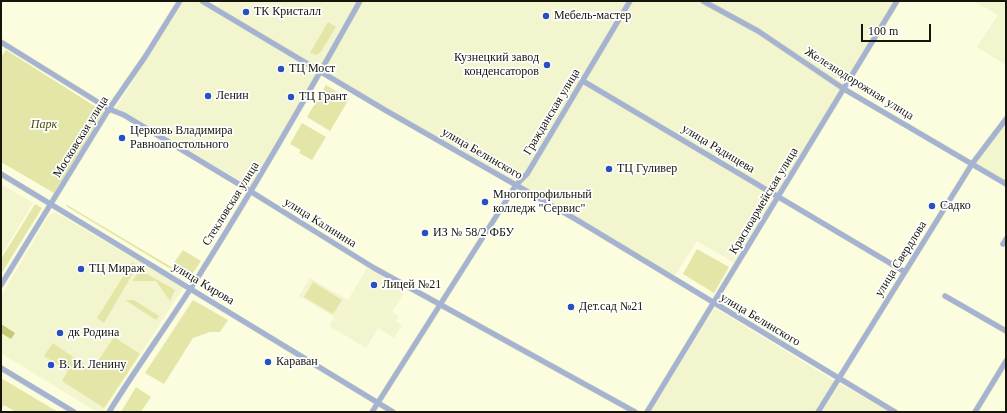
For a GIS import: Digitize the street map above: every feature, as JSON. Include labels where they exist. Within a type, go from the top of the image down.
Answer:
[{"type":"street","name":"Московская улица","points":[[1,285],[110,109],[180,1]]},
{"type":"street","name":"улица Белинского","points":[[202,1],[385,110],[516,185],[895,412]]},
{"type":"street","name":"Стекловская улица","points":[[109,412],[191,288],[280,145],[360,1]]},
{"type":"street","name":"Гражданская улица","points":[[372,412],[516,185],[527,174],[630,1]]},
{"type":"street","name":"Железнодорожная улица","points":[[703,1],[758,32],[844,88],[1006,184]]},
{"type":"street","name":"Красноармейская улица","points":[[647,412],[898,1]]},
{"type":"street","name":"улица Калинина","points":[[1,42],[110,109],[124,115],[374,268],[635,412]]},
{"type":"street","name":"улица Радищева","points":[[583,80],[904,272]]},
{"type":"street","name":"улица Свердлова","points":[[818,412],[972,164],[1006,119]]},
{"type":"street","name":"улица Кирова","points":[[1,174],[393,412]]},
{"type":"street","points":[[945,296],[1006,331]]},
{"type":"street","points":[[975,412],[1006,361]]},
{"type":"street","points":[[1,368],[74,412]]},
{"type":"shaded area","points":[[184,1],[196,1],[317,73],[251,187],[116,108]]},
{"type":"shaded area","points":[[221,1],[358,1],[320,69],[217,7]]},
{"type":"shaded area","points":[[362,1],[896,1],[736,264],[697,241],[674,277],[323,71]]},
{"type":"shaded area","points":[[973,1],[1006,1],[1006,65],[977,47],[998,15]]},
{"type":"shaded area","points":[[1006,114],[1006,181],[975,163]]},
{"type":"shaded area","points":[[1,184],[33,203],[1,256]]},
{"type":"shaded area","points":[[54,213],[183,288],[103,412],[97,412],[1,353],[1,296],[49,215]]},
{"type":"shaded area","points":[[367,268],[405,291],[392,312],[399,316],[396,321],[402,325],[394,338],[378,328],[366,348],[329,326],[334,317],[299,296],[310,278],[348,300]]},
{"type":"shaded area","points":[[715,308],[834,381],[814,412],[650,412]]},
{"type":"shaded area","points":[[1,324],[15,333],[11,339],[1,333]]},
{"type":"shaded area","points":[[840,384],[889,412],[822,412]]},
{"type":"green space","points":[[328,22],[336,27],[320,53],[316,55],[310,53]]},
{"type":"green space","name":"Парк","points":[[6,50],[104,112],[54,193],[1,162],[1,57]]},
{"type":"green space","points":[[326,85],[349,99],[330,131],[307,117]]},
{"type":"green space","points":[[302,123],[326,137],[312,160],[299,153],[301,150],[290,144]]},
{"type":"green space","points":[[35,204],[42,208],[1,274],[1,259]]},
{"type":"green space","points":[[67,205],[190,278],[189,280],[66,206]]},
{"type":"green space","points":[[697,249],[729,267],[714,293],[683,274]]},
{"type":"green space","points":[[183,250],[201,261],[191,276],[173,264]]},
{"type":"green space","points":[[133,261],[136,268],[104,323],[97,318]]},
{"type":"green space","points":[[140,270],[175,290],[170,301],[156,281],[132,281]]},
{"type":"green space","points":[[313,282],[342,300],[333,314],[304,297]]},
{"type":"green space","points":[[125,300],[134,300],[159,316],[156,320]]},
{"type":"green space","points":[[193,300],[228,320],[220,332],[210,332],[193,338],[164,384],[145,373]]},
{"type":"green space","points":[[114,337],[140,354],[104,408],[62,381],[68,371],[44,356],[53,343],[92,370]]},
{"type":"green space","points":[[1,378],[58,412],[16,412],[4,405],[1,409]]},
{"type":"green space","points":[[136,387],[151,397],[141,412],[121,412]]},
{"type":"place","name":"ТК Кристалл","points":[[246,12]]},
{"type":"place","name":"Мебель-мастер","points":[[546,16]]},
{"type":"place","name":"Кузнецкий завод конденсаторов","points":[[547,65]]},
{"type":"place","name":"ТЦ Мост","points":[[281,69]]},
{"type":"place","name":"Ленин","points":[[208,96]]},
{"type":"place","name":"ТЦ Грант","points":[[291,97]]},
{"type":"place","name":"Церковь Владимира Равноапостольного","points":[[122,138]]},
{"type":"place","name":"ТЦ Гуливер","points":[[609,169]]},
{"type":"place","name":"Многопрофильный колледж \"Сервис\"","points":[[485,202]]},
{"type":"place","name":"Садко","points":[[932,206]]},
{"type":"place","name":"ИЗ № 58/2 ФБУ","points":[[425,233]]},
{"type":"place","name":"ТЦ Мираж","points":[[81,269]]},
{"type":"place","name":"Лицей №21","points":[[374,285]]},
{"type":"place","name":"Дет.сад №21","points":[[571,307]]},
{"type":"place","name":"дк Родина","points":[[60,333]]},
{"type":"place","name":"Караван","points":[[268,362]]},
{"type":"place","name":"В. И. Ленину","points":[[51,365]]}]
